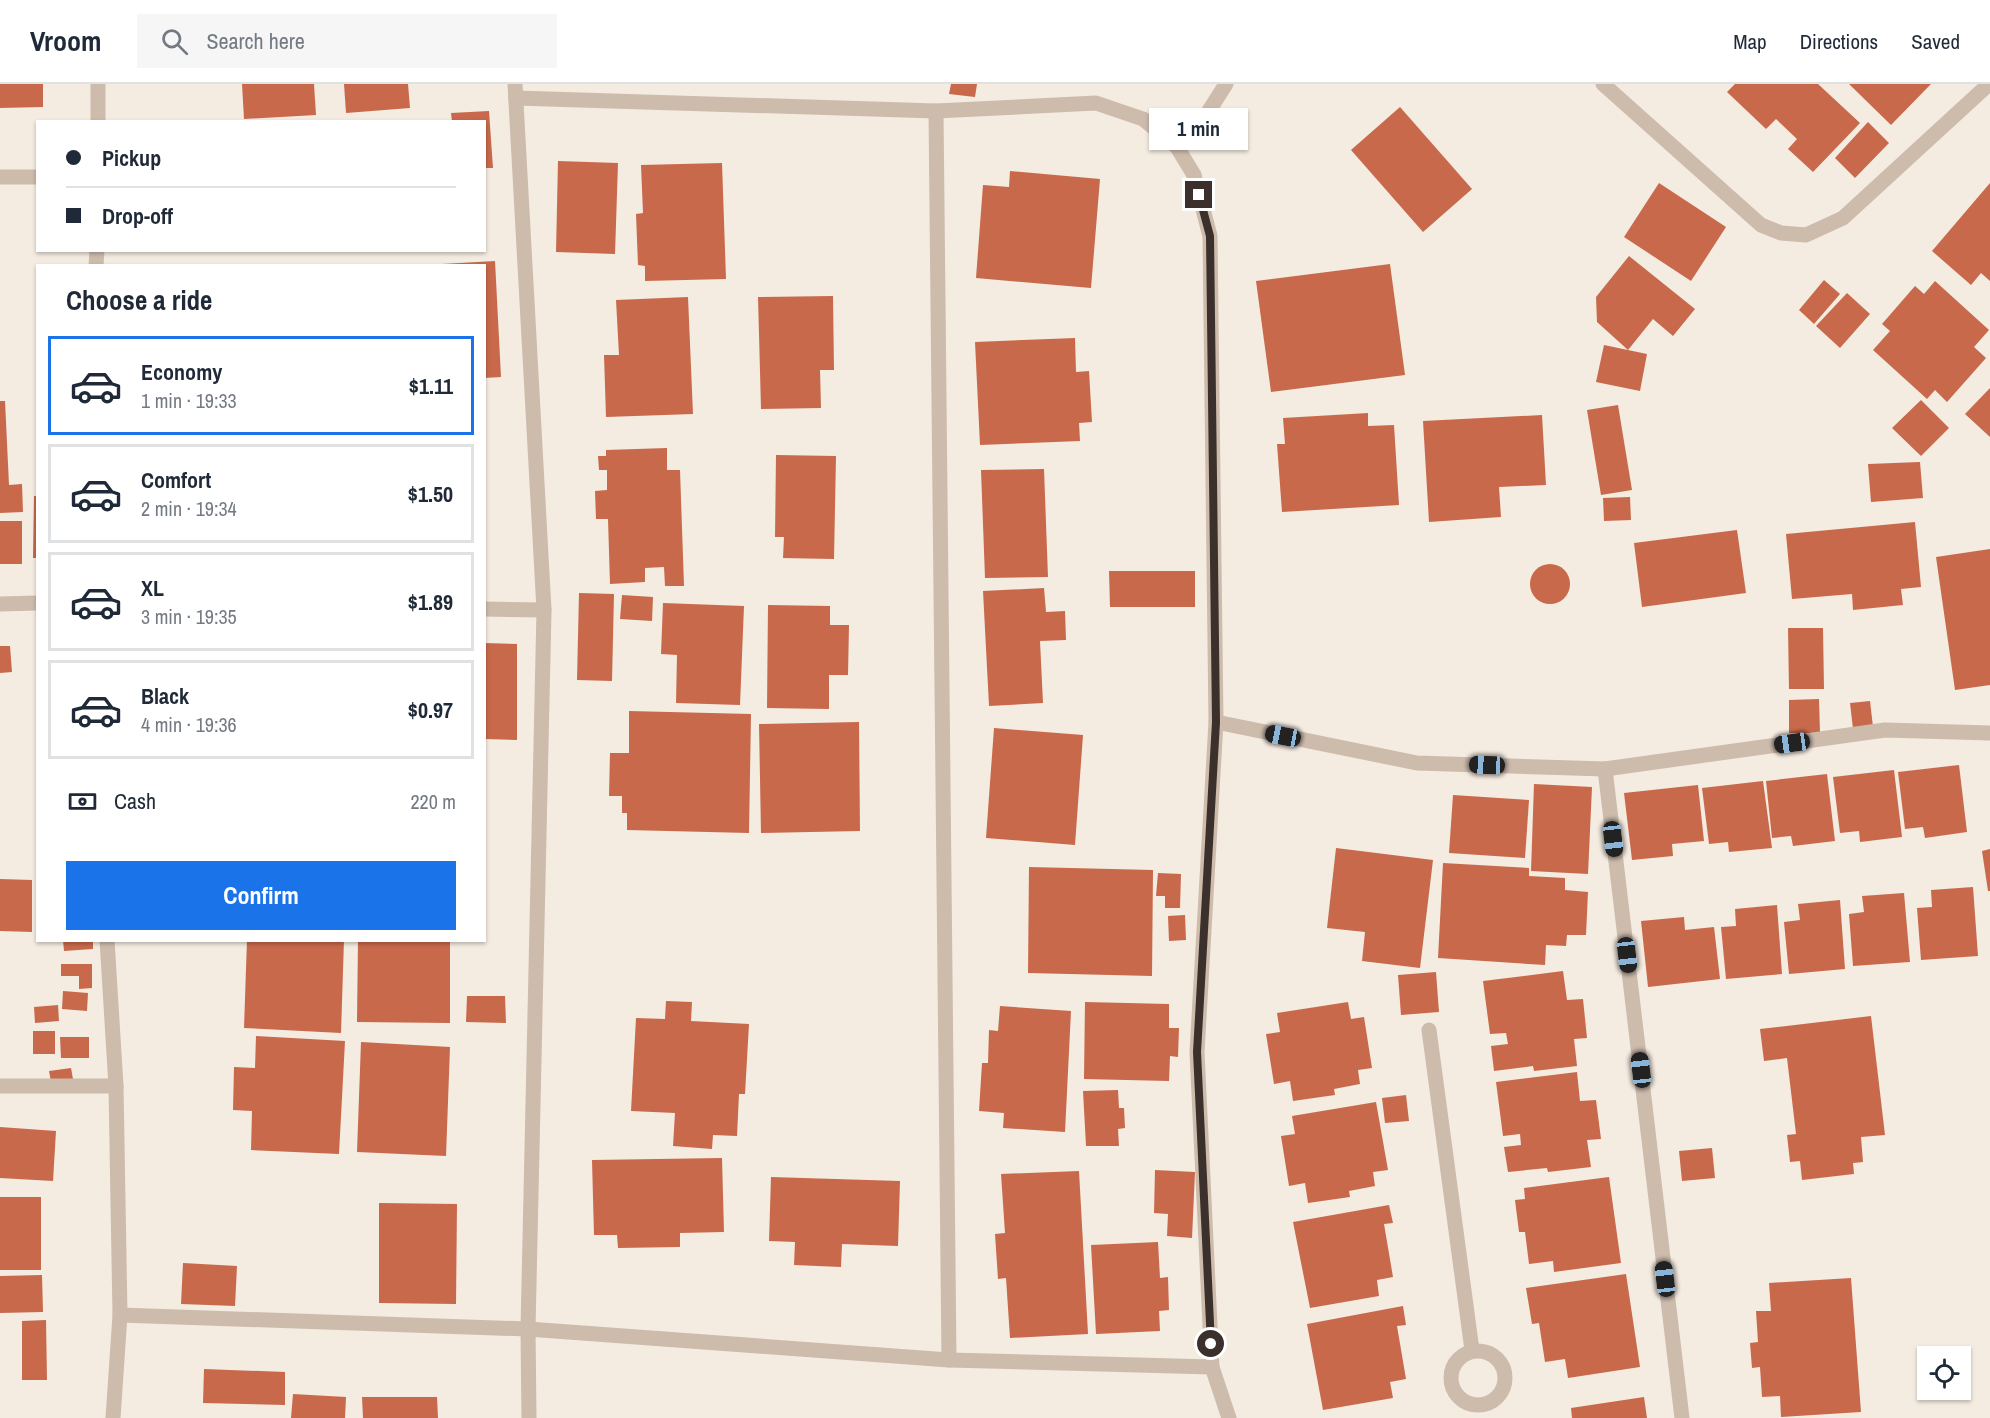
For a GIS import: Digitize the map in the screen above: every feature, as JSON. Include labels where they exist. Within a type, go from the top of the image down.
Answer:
[{"type":"street","points":[[98,84],[98,120]]},
{"type":"street","points":[[1177,147],[1205,117],[1226,84]]},
{"type":"street","points":[[1603,84],[1761,225],[1781,233],[1806,235],[1843,218],[1989,84]]},
{"type":"street","points":[[529,1418],[528,1329],[544,610],[516,91],[936,111],[1096,103],[1143,119],[1177,147],[1194,175],[1210,236],[1216,722],[1197,1052],[1212,1367],[1229,1418]]},
{"type":"street","points":[[936,111],[949,1360]]},
{"type":"street","points":[[0,177],[36,177]]},
{"type":"street","points":[[0,604],[36,603]]},
{"type":"street","points":[[486,609],[544,610]]},
{"type":"street","points":[[1216,722],[1417,763],[1605,769],[1885,730],[1990,733]]},
{"type":"street","points":[[1605,769],[1682,1418]]},
{"type":"street","points":[[107,942],[116,1086],[120,1315],[113,1418]]},
{"type":"street","points":[[1429,1030],[1472,1350]]},
{"type":"street","points":[[0,1086],[116,1086]]},
{"type":"street","points":[[120,1315],[528,1329],[949,1360],[1212,1367]]},
{"type":"street","points":[[1472,1350],[1490,1352],[1502,1364],[1506,1381],[1499,1397],[1484,1412],[1457,1397],[1450,1383],[1451,1369],[1459,1357],[1472,1350]]},
{"type":"building","points":[[0,84],[43,84],[43,107],[0,108]]},
{"type":"building","points":[[242,84],[314,84],[316,115],[244,119]]},
{"type":"building","points":[[344,84],[408,84],[410,108],[346,113]]},
{"type":"building","points":[[951,84],[977,84],[975,97],[949,94]]},
{"type":"building","points":[[1735,84],[1818,84],[1860,123],[1813,172],[1788,149],[1797,139],[1776,119],[1766,129],[1727,92]]},
{"type":"building","points":[[1849,84],[1931,84],[1891,125]]},
{"type":"building","points":[[1400,107],[1472,189],[1423,232],[1351,150]]},
{"type":"building","points":[[489,111],[493,168],[486,168],[486,120],[452,120],[451,113]]},
{"type":"building","points":[[1868,122],[1889,143],[1855,178],[1835,158]]},
{"type":"building","points":[[558,161],[618,163],[615,254],[556,252]]},
{"type":"building","points":[[722,163],[726,279],[645,281],[645,266],[638,265],[636,214],[643,213],[641,165]]},
{"type":"building","points":[[1010,171],[1100,179],[1091,288],[976,278],[983,185],[1009,187]]},
{"type":"building","points":[[1659,183],[1726,227],[1691,281],[1624,237]]},
{"type":"building","points":[[1990,183],[1990,281],[1981,273],[1971,285],[1932,251]]},
{"type":"building","points":[[1629,256],[1695,309],[1673,336],[1653,319],[1628,350],[1597,322],[1596,297]]},
{"type":"building","points":[[495,261],[501,377],[486,378],[486,264],[442,264]]},
{"type":"building","points":[[1390,264],[1405,375],[1271,392],[1256,281]]},
{"type":"building","points":[[1824,280],[1840,294],[1814,324],[1799,310]]},
{"type":"building","points":[[1935,281],[1989,330],[1974,347],[1986,358],[1947,402],[1935,390],[1927,399],[1873,350],[1890,331],[1882,324],[1915,286],[1924,294]]},
{"type":"building","points":[[1847,293],[1870,314],[1840,348],[1816,326]]},
{"type":"building","points":[[833,296],[834,370],[820,370],[821,408],[761,409],[758,297]]},
{"type":"building","points":[[688,297],[693,414],[606,417],[604,355],[619,355],[616,300]]},
{"type":"building","points":[[1075,338],[1076,372],[1089,371],[1092,422],[1079,423],[1080,441],[980,445],[975,342]]},
{"type":"building","points":[[1604,345],[1647,354],[1640,391],[1596,382]]},
{"type":"building","points":[[1990,388],[1990,437],[1965,414]]},
{"type":"building","points":[[1921,400],[1949,428],[1921,456],[1892,428]]},
{"type":"building","points":[[0,401],[5,401],[9,485],[22,484],[23,512],[0,513]]},
{"type":"building","points":[[1618,405],[1632,490],[1601,495],[1587,410]]},
{"type":"building","points":[[1368,413],[1368,426],[1394,425],[1399,505],[1282,512],[1277,444],[1285,444],[1283,418]]},
{"type":"building","points":[[1542,415],[1546,485],[1499,487],[1501,517],[1429,522],[1423,421]]},
{"type":"building","points":[[667,448],[667,470],[680,470],[684,586],[665,586],[664,567],[645,568],[645,582],[610,584],[608,519],[596,519],[595,491],[607,490],[607,470],[599,470],[598,456],[606,456],[606,450]]},
{"type":"building","points":[[776,455],[836,456],[834,559],[783,558],[784,537],[775,537]]},
{"type":"building","points":[[1920,462],[1923,498],[1871,502],[1868,464]]},
{"type":"building","points":[[1044,469],[1048,577],[985,578],[981,470]]},
{"type":"building","points":[[34,496],[36,496],[36,558],[33,558]]},
{"type":"building","points":[[1630,497],[1631,520],[1604,521],[1603,498]]},
{"type":"building","points":[[0,521],[22,521],[22,564],[0,564]]},
{"type":"building","points":[[1915,522],[1921,587],[1901,589],[1903,605],[1853,610],[1852,594],[1792,599],[1786,534]]},
{"type":"building","points":[[1737,530],[1746,593],[1642,607],[1634,543]]},
{"type":"building","points":[[1990,549],[1990,685],[1955,690],[1936,557]]},
{"type":"building","points":[[1550,564],[1564,570],[1570,584],[1564,598],[1550,604],[1536,598],[1530,584],[1536,570]]},
{"type":"building","points":[[1109,571],[1195,571],[1195,607],[1110,607]]},
{"type":"building","points":[[1044,588],[1046,612],[1065,611],[1066,640],[1040,641],[1043,703],[989,706],[983,591]]},
{"type":"building","points":[[579,593],[614,594],[612,681],[577,680]]},
{"type":"building","points":[[622,595],[653,597],[652,621],[620,619]]},
{"type":"building","points":[[663,603],[744,606],[740,705],[676,703],[677,655],[661,654]]},
{"type":"building","points":[[768,605],[830,606],[830,625],[849,625],[848,675],[829,675],[829,709],[767,708]]},
{"type":"building","points":[[1788,628],[1823,628],[1824,689],[1789,689]]},
{"type":"building","points":[[486,643],[517,644],[517,740],[486,739]]},
{"type":"building","points":[[0,646],[10,646],[12,672],[0,673]]},
{"type":"building","points":[[1819,699],[1820,733],[1789,733],[1789,700]]},
{"type":"building","points":[[1870,701],[1873,727],[1853,729],[1850,703]]},
{"type":"building","points":[[629,711],[751,714],[749,833],[627,830],[627,813],[622,813],[622,796],[609,796],[610,753],[629,753]]},
{"type":"building","points":[[859,722],[860,831],[761,833],[759,724]]},
{"type":"building","points":[[994,728],[1083,735],[1075,845],[986,838]]},
{"type":"building","points":[[1959,765],[1967,832],[1925,838],[1923,827],[1905,829],[1898,772]]},
{"type":"building","points":[[1894,770],[1902,837],[1860,842],[1859,831],[1840,833],[1833,777]]},
{"type":"building","points":[[1827,774],[1835,841],[1793,846],[1791,836],[1772,838],[1766,781]]},
{"type":"building","points":[[1763,781],[1772,848],[1729,852],[1728,842],[1709,844],[1702,788]]},
{"type":"building","points":[[1534,784],[1592,787],[1588,874],[1531,871]]},
{"type":"building","points":[[1698,785],[1704,841],[1672,844],[1673,856],[1632,860],[1624,793]]},
{"type":"building","points":[[1453,795],[1529,800],[1525,858],[1449,853]]},
{"type":"building","points":[[1336,848],[1433,860],[1420,968],[1362,961],[1365,932],[1327,928]]},
{"type":"building","points":[[1990,849],[1990,891],[1988,891],[1982,851]]},
{"type":"building","points":[[1443,863],[1529,868],[1529,876],[1565,878],[1565,890],[1588,892],[1586,935],[1567,935],[1566,946],[1546,945],[1545,965],[1438,958]]},
{"type":"building","points":[[1029,867],[1153,870],[1152,976],[1028,973]]},
{"type":"building","points":[[1158,873],[1181,874],[1180,908],[1165,908],[1165,896],[1156,896]]},
{"type":"building","points":[[0,879],[32,880],[32,932],[0,931]]},
{"type":"building","points":[[1973,887],[1978,956],[1921,960],[1917,908],[1932,907],[1931,890]]},
{"type":"building","points":[[1904,893],[1910,962],[1853,966],[1849,914],[1864,912],[1862,896]]},
{"type":"building","points":[[1840,900],[1845,969],[1789,974],[1784,922],[1800,920],[1798,904]]},
{"type":"building","points":[[1777,905],[1782,974],[1726,979],[1721,927],[1736,926],[1735,909]]},
{"type":"building","points":[[1185,915],[1186,940],[1169,941],[1168,916]]},
{"type":"building","points":[[1684,917],[1685,930],[1714,927],[1720,979],[1648,987],[1641,921]]},
{"type":"building","points":[[63,942],[93,942],[93,949],[64,951]]},
{"type":"building","points":[[247,942],[344,942],[341,1033],[244,1028]]},
{"type":"building","points":[[358,942],[450,942],[450,1023],[357,1022]]},
{"type":"building","points":[[61,964],[92,964],[92,988],[79,989],[79,976],[61,976]]},
{"type":"building","points":[[1563,971],[1567,1000],[1583,999],[1587,1038],[1574,1039],[1577,1066],[1534,1071],[1533,1066],[1494,1071],[1491,1046],[1508,1044],[1506,1033],[1490,1034],[1483,981]]},
{"type":"building","points":[[1436,972],[1439,1012],[1401,1015],[1398,975]]},
{"type":"building","points":[[63,991],[88,993],[87,1011],[62,1009]]},
{"type":"building","points":[[467,996],[505,996],[506,1023],[466,1022]]},
{"type":"building","points":[[666,1001],[692,1002],[691,1021],[749,1024],[745,1094],[739,1094],[737,1136],[713,1135],[712,1149],[673,1146],[675,1113],[631,1111],[636,1018],[665,1019]]},
{"type":"building","points":[[1085,1002],[1169,1004],[1169,1028],[1179,1028],[1178,1057],[1170,1056],[1169,1081],[1084,1079]]},
{"type":"building","points":[[1348,1002],[1351,1019],[1364,1017],[1372,1068],[1358,1070],[1360,1084],[1334,1089],[1335,1095],[1293,1101],[1290,1081],[1274,1084],[1266,1034],[1280,1032],[1277,1013]]},
{"type":"building","points":[[58,1005],[59,1021],[35,1023],[34,1007]]},
{"type":"building","points":[[1000,1006],[1071,1011],[1065,1132],[1003,1128],[1004,1113],[979,1111],[982,1063],[988,1063],[989,1030],[998,1031]]},
{"type":"building","points":[[1871,1016],[1885,1135],[1861,1137],[1863,1162],[1853,1163],[1854,1174],[1802,1180],[1800,1161],[1790,1162],[1787,1135],[1796,1134],[1787,1058],[1764,1061],[1760,1029]]},
{"type":"building","points":[[33,1031],[55,1031],[55,1054],[33,1054]]},
{"type":"building","points":[[256,1036],[345,1041],[339,1154],[251,1150],[252,1111],[233,1110],[234,1067],[255,1068]]},
{"type":"building","points":[[60,1037],[89,1037],[89,1058],[61,1058]]},
{"type":"building","points":[[361,1042],[450,1047],[446,1156],[357,1152]]},
{"type":"building","points":[[71,1068],[73,1079],[51,1082],[49,1071]]},
{"type":"building","points":[[1577,1072],[1580,1101],[1596,1100],[1601,1139],[1587,1140],[1591,1167],[1548,1172],[1547,1168],[1508,1172],[1504,1147],[1521,1145],[1520,1134],[1503,1136],[1496,1082]]},
{"type":"building","points":[[1118,1090],[1119,1108],[1124,1108],[1125,1128],[1118,1129],[1119,1146],[1086,1146],[1083,1091]]},
{"type":"building","points":[[1406,1095],[1409,1121],[1385,1123],[1382,1098]]},
{"type":"building","points":[[1376,1102],[1388,1170],[1373,1172],[1375,1186],[1349,1191],[1350,1197],[1308,1203],[1305,1183],[1289,1186],[1281,1136],[1295,1134],[1292,1116]]},
{"type":"building","points":[[0,1127],[56,1131],[53,1181],[0,1178]]},
{"type":"building","points":[[1712,1148],[1715,1178],[1682,1181],[1679,1151]]},
{"type":"building","points":[[722,1158],[724,1232],[680,1233],[680,1247],[618,1248],[617,1235],[594,1235],[592,1160]]},
{"type":"building","points":[[1155,1170],[1195,1172],[1192,1238],[1167,1236],[1168,1214],[1154,1213]]},
{"type":"building","points":[[1079,1171],[1088,1334],[1010,1338],[1006,1278],[998,1279],[995,1234],[1005,1233],[1001,1174]]},
{"type":"building","points":[[771,1177],[900,1181],[898,1246],[842,1244],[841,1267],[794,1265],[795,1242],[769,1241]]},
{"type":"building","points":[[1609,1177],[1621,1263],[1554,1272],[1553,1261],[1529,1264],[1525,1232],[1519,1232],[1515,1200],[1525,1199],[1524,1188]]},
{"type":"building","points":[[0,1197],[41,1197],[41,1270],[0,1270]]},
{"type":"building","points":[[379,1203],[457,1204],[456,1304],[379,1303]]},
{"type":"building","points":[[1389,1205],[1393,1223],[1384,1224],[1393,1277],[1377,1280],[1379,1296],[1310,1308],[1293,1222]]},
{"type":"building","points":[[1158,1242],[1160,1278],[1168,1277],[1169,1310],[1159,1311],[1160,1331],[1096,1334],[1091,1245]]},
{"type":"building","points":[[183,1263],[237,1266],[235,1306],[181,1304]]},
{"type":"building","points":[[1626,1274],[1640,1367],[1568,1378],[1565,1359],[1545,1362],[1539,1323],[1532,1324],[1526,1288]]},
{"type":"building","points":[[42,1275],[43,1312],[0,1313],[0,1276]]},
{"type":"building","points":[[1851,1278],[1861,1412],[1781,1417],[1780,1396],[1762,1397],[1760,1367],[1752,1368],[1750,1343],[1758,1342],[1756,1311],[1771,1311],[1769,1283]]},
{"type":"building","points":[[1403,1306],[1406,1325],[1397,1326],[1406,1379],[1390,1382],[1393,1398],[1323,1410],[1307,1324]]},
{"type":"building","points":[[46,1320],[47,1380],[22,1380],[22,1321]]},
{"type":"building","points":[[204,1369],[285,1372],[285,1405],[203,1403]]},
{"type":"building","points":[[293,1394],[346,1397],[345,1418],[291,1418]]},
{"type":"building","points":[[362,1397],[437,1397],[438,1418],[363,1418]]},
{"type":"building","points":[[1644,1397],[1647,1418],[1572,1418],[1571,1408]]},
{"type":"route","points":[[1199,195],[1210,236],[1216,722],[1197,1052],[1211,1344]]}]
